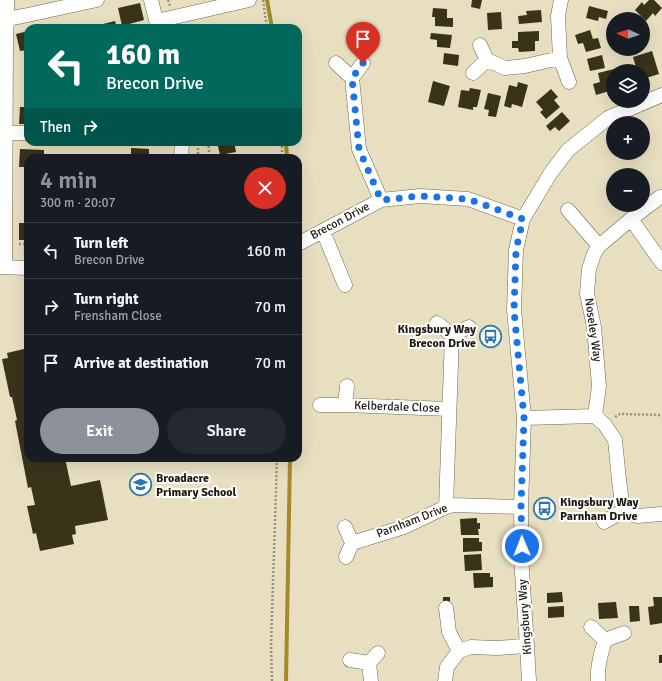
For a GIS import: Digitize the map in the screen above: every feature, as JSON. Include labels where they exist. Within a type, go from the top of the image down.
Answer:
[{"type":"street","points":[[7,0],[4,19],[6,38],[3,133],[6,244],[2,267],[24,268]]},
{"type":"street","points":[[4,19],[97,0]]},
{"type":"street","points":[[151,0],[158,24]]},
{"type":"street","points":[[162,24],[249,0]]},
{"type":"street","points":[[561,0],[558,16],[560,58],[569,82]]},
{"type":"street","points":[[480,45],[487,60],[505,68],[525,66],[560,58]]},
{"type":"street","points":[[473,73],[487,60]]},
{"type":"street","points":[[336,63],[352,78],[359,149],[381,200]]},
{"type":"street","points":[[352,78],[363,63]]},
{"type":"street","name":"Kingsbury Way","points":[[529,681],[522,572],[521,507],[524,418],[514,310],[516,250],[523,219],[550,174],[568,150],[608,118],[662,95]]},
{"type":"street","points":[[3,133],[24,134]]},
{"type":"street","name":"Brecon Drive","points":[[302,242],[381,200],[420,196],[468,199],[523,219]]},
{"type":"street","name":"Noseley Way","points":[[600,420],[594,327],[587,294],[589,268],[594,254],[599,246],[631,219],[660,198]]},
{"type":"street","points":[[568,210],[599,246]]},
{"type":"street","points":[[631,219],[662,263]]},
{"type":"street","points":[[322,231],[345,285]]},
{"type":"street","points":[[438,324],[452,335],[469,327]]},
{"type":"street","name":"Kelberdale Close","points":[[446,507],[452,335]]},
{"type":"street","name":"Kelberdale Close","points":[[345,405],[347,386]]},
{"type":"street","name":"Kelberdale Close","points":[[320,405],[449,409]]},
{"type":"street","points":[[524,418],[600,420],[615,440],[624,511]]},
{"type":"street","name":"Parnham Drive","points":[[352,543],[404,527],[453,505],[521,507]]},
{"type":"street","points":[[604,522],[624,511],[637,516],[662,514]]},
{"type":"street","points":[[345,527],[352,543],[346,557]]},
{"type":"street","points":[[446,608],[449,632],[459,651]]},
{"type":"street","points":[[591,627],[605,640]]},
{"type":"street","points":[[605,640],[624,633]]},
{"type":"street","points":[[598,681],[597,672],[599,659],[605,640]]},
{"type":"street","points":[[445,681],[447,668],[459,651],[471,647],[497,648],[527,646]]},
{"type":"street","points":[[350,660],[373,658],[371,681]]},
{"type":"path","points":[[263,0],[266,24]]},
{"type":"path","points":[[600,420],[620,414],[662,415]]},
{"type":"path","points":[[272,681],[271,646],[277,462]]},
{"type":"building","points":[[472,0],[482,0],[480,9],[471,7]]},
{"type":"building","points":[[649,0],[654,0],[662,8],[655,16],[653,13],[650,16],[650,12],[637,12],[635,10],[642,2],[644,5]]},
{"type":"building","points":[[140,3],[144,20],[129,24],[122,24],[118,8]]},
{"type":"building","points":[[589,6],[608,11],[606,12],[606,19],[599,17],[598,21],[586,18]]},
{"type":"building","points":[[433,8],[447,9],[447,18],[453,18],[453,27],[435,26],[435,17],[432,17]]},
{"type":"building","points":[[541,10],[542,22],[519,24],[518,16],[527,15],[526,11]]},
{"type":"building","points":[[501,12],[502,29],[488,30],[487,13]]},
{"type":"building","points":[[115,21],[116,24],[103,24]]},
{"type":"building","points":[[590,30],[593,39],[598,38],[601,48],[586,52],[583,43],[578,44],[575,35]]},
{"type":"building","points":[[539,31],[539,41],[535,41],[535,51],[519,52],[518,48],[512,48],[512,41],[518,41],[518,32]]},
{"type":"building","points":[[24,32],[24,50],[20,51],[16,34]]},
{"type":"building","points":[[431,33],[452,35],[450,48],[437,47],[437,40],[430,39]]},
{"type":"building","points":[[652,51],[659,74],[650,77],[650,64],[635,64],[633,57],[650,56],[650,52]]},
{"type":"building","points":[[444,53],[459,55],[458,66],[443,64]]},
{"type":"building","points":[[602,55],[605,68],[590,71],[587,59]]},
{"type":"building","points":[[606,71],[606,92],[596,95],[593,84],[600,82],[598,73]]},
{"type":"building","points":[[433,81],[450,86],[444,106],[428,102]]},
{"type":"building","points":[[518,82],[528,85],[522,107],[512,104],[511,108],[504,106],[509,85],[517,87]]},
{"type":"building","points":[[470,88],[481,90],[477,107],[473,107],[473,110],[458,107],[461,90],[469,91]]},
{"type":"building","points":[[551,89],[558,97],[554,100],[560,107],[546,119],[540,112],[543,110],[536,102]]},
{"type":"building","points":[[488,93],[501,96],[496,117],[488,116],[489,110],[484,109]]},
{"type":"building","points":[[20,107],[24,107],[24,124],[19,124]]},
{"type":"building","points":[[562,112],[570,121],[559,131],[555,127],[550,131],[546,126]]},
{"type":"building","points":[[218,146],[235,146],[236,152],[220,154]]},
{"type":"building","points":[[131,148],[149,149],[149,154],[131,154]]},
{"type":"building","points":[[20,149],[44,150],[44,154],[24,154],[24,167],[19,167]]},
{"type":"building","points":[[19,223],[24,223],[24,240],[19,240]]},
{"type":"building","points":[[24,349],[24,462],[66,462],[71,486],[100,480],[108,520],[75,526],[76,534],[72,535],[74,544],[40,551],[36,533],[33,534],[27,506],[35,505],[31,487],[28,488],[15,421],[17,420],[12,397],[10,397],[2,359],[8,358],[7,353]]},
{"type":"building","points":[[477,518],[477,523],[480,523],[480,529],[478,529],[479,535],[461,535],[460,519]]},
{"type":"building","points":[[463,538],[479,538],[479,542],[482,542],[482,551],[463,552]]},
{"type":"building","points":[[481,554],[482,570],[465,571],[464,555]]},
{"type":"building","points":[[473,573],[490,573],[490,577],[493,577],[493,587],[474,588]]},
{"type":"building","points":[[562,592],[563,602],[547,603],[547,593]]},
{"type":"building","points":[[443,597],[450,597],[450,604],[443,604]]},
{"type":"building","points":[[653,597],[662,597],[662,623],[650,625],[648,607],[654,606]]},
{"type":"building","points":[[616,602],[618,618],[599,619],[598,603]]},
{"type":"building","points":[[564,606],[564,617],[548,618],[548,607]]},
{"type":"building","points":[[629,606],[639,606],[640,621],[630,622]]},
{"type":"building","points":[[659,655],[662,655],[662,663],[659,663]]},
{"type":"waterway","points":[[267,0],[271,24]]},
{"type":"waterway","points":[[286,146],[287,154]]},
{"type":"waterway","points":[[286,681],[290,462]]},
{"type":"place","name":"Kingsbury Way Brecon Drive","points":[[491,336]]},
{"type":"place","name":"Broadacre Primary School","points":[[140,485]]},
{"type":"place","name":"Kingsbury Way Parnham Drive","points":[[544,509]]},
{"type":"route","points":[[363,63],[352,78],[359,149],[381,200],[420,196],[468,199],[523,219],[516,250],[514,310],[524,418],[521,507],[522,546]]}]
